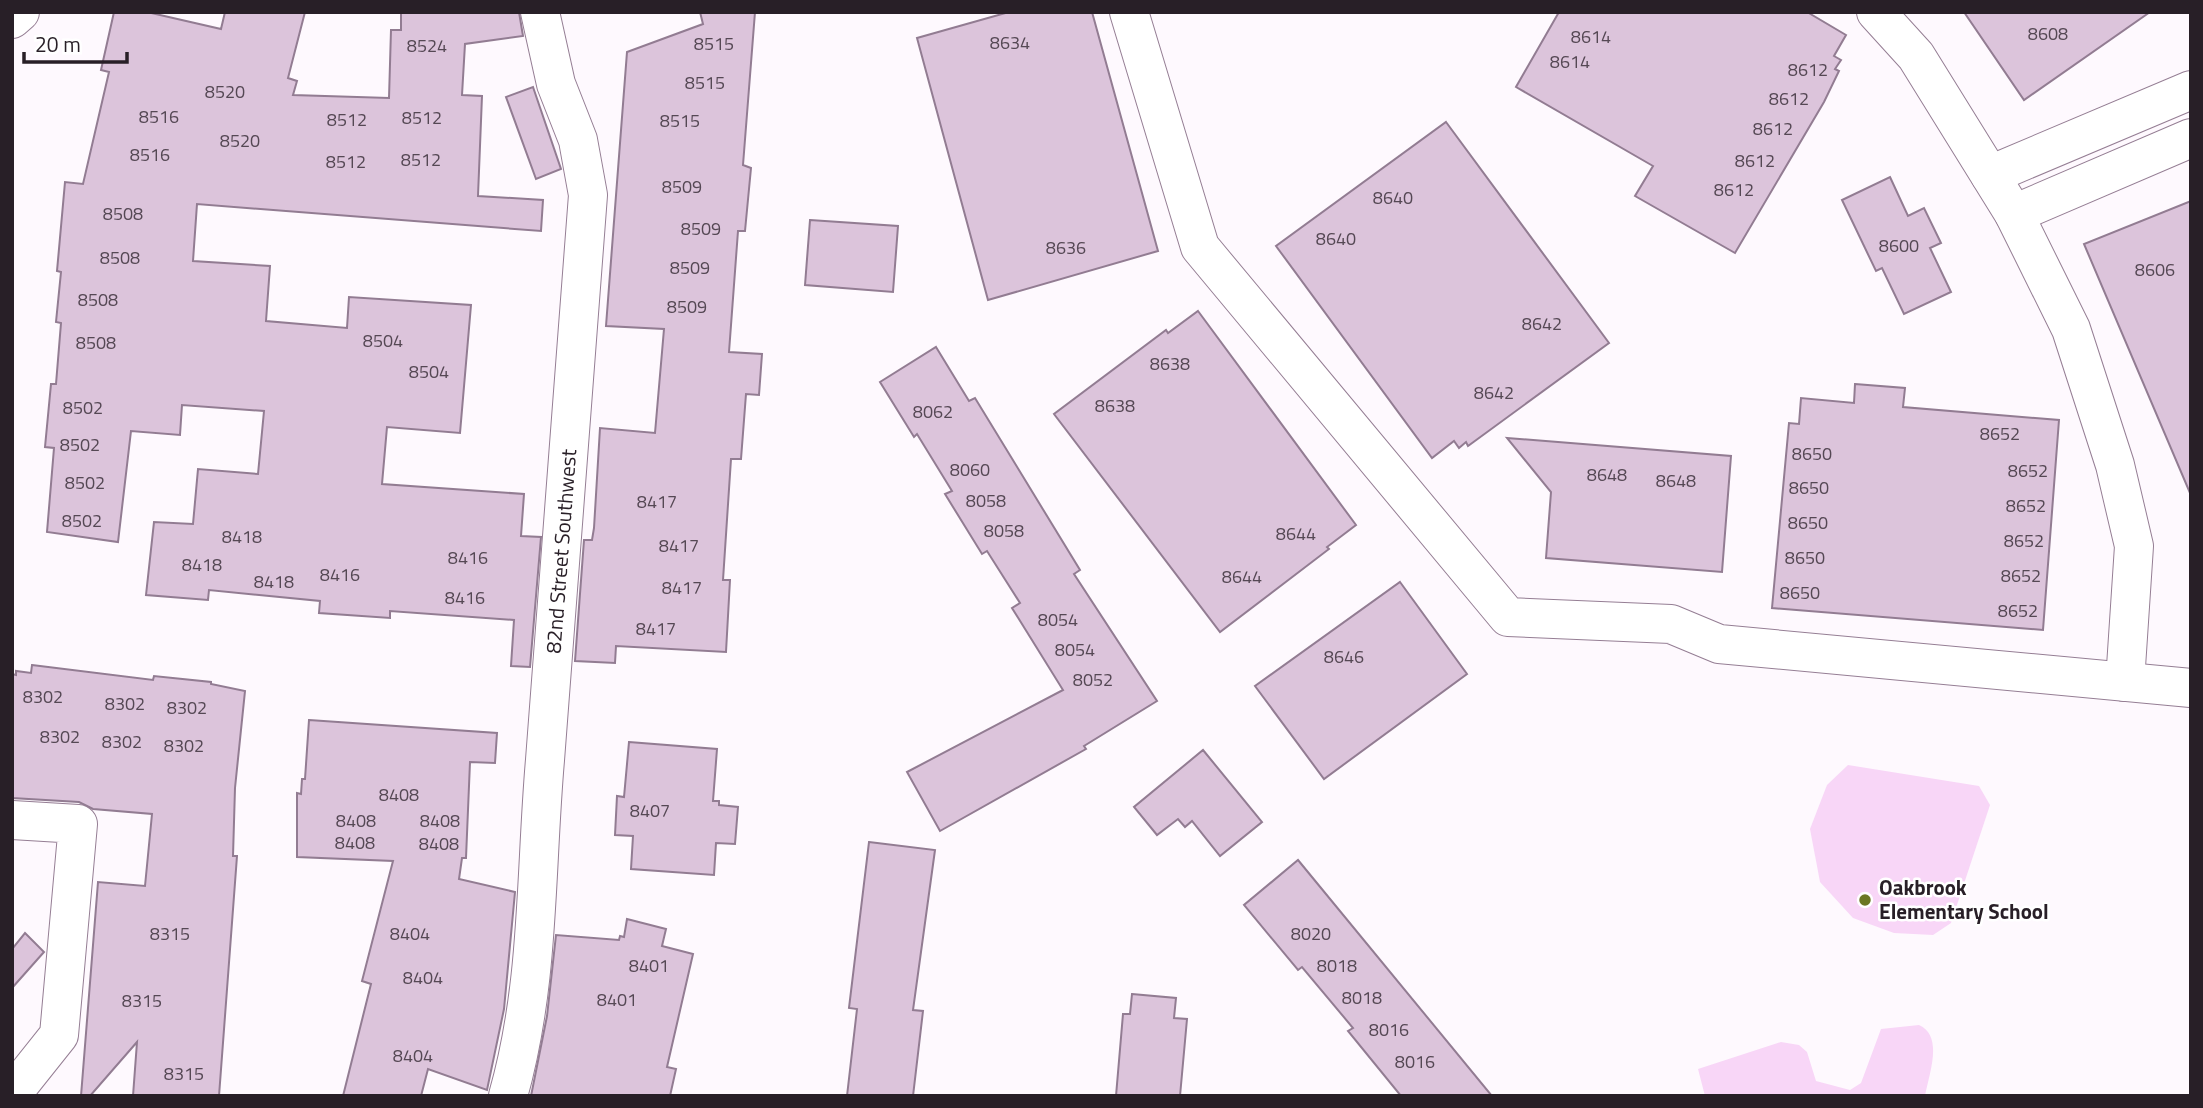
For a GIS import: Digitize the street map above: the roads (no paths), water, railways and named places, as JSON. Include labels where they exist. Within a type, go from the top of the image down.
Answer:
[{"type":"street","points":[[12,19],[20,12]]},
{"type":"street","name":"82nd Street Southwest","points":[[508,1096],[521,1052],[534,971],[545,760],[588,195],[578,140],[556,84],[540,12]]},
{"type":"street","points":[[1129,12],[1200,247],[1508,617],[1671,624],[1720,644],[2191,688]]},
{"type":"street","points":[[1876,12],[1916,56],[2014,214],[2071,330],[2121,492],[2134,545],[2125,682]]},
{"type":"street","points":[[1990,175],[2191,90]]},
{"type":"street","points":[[2014,214],[2191,138]]},
{"type":"street","points":[[12,820],[78,824],[59,1035],[12,1094]]},
{"type":"place","name":"Oakbrook Elementary School","points":[[1865,900]]}]
